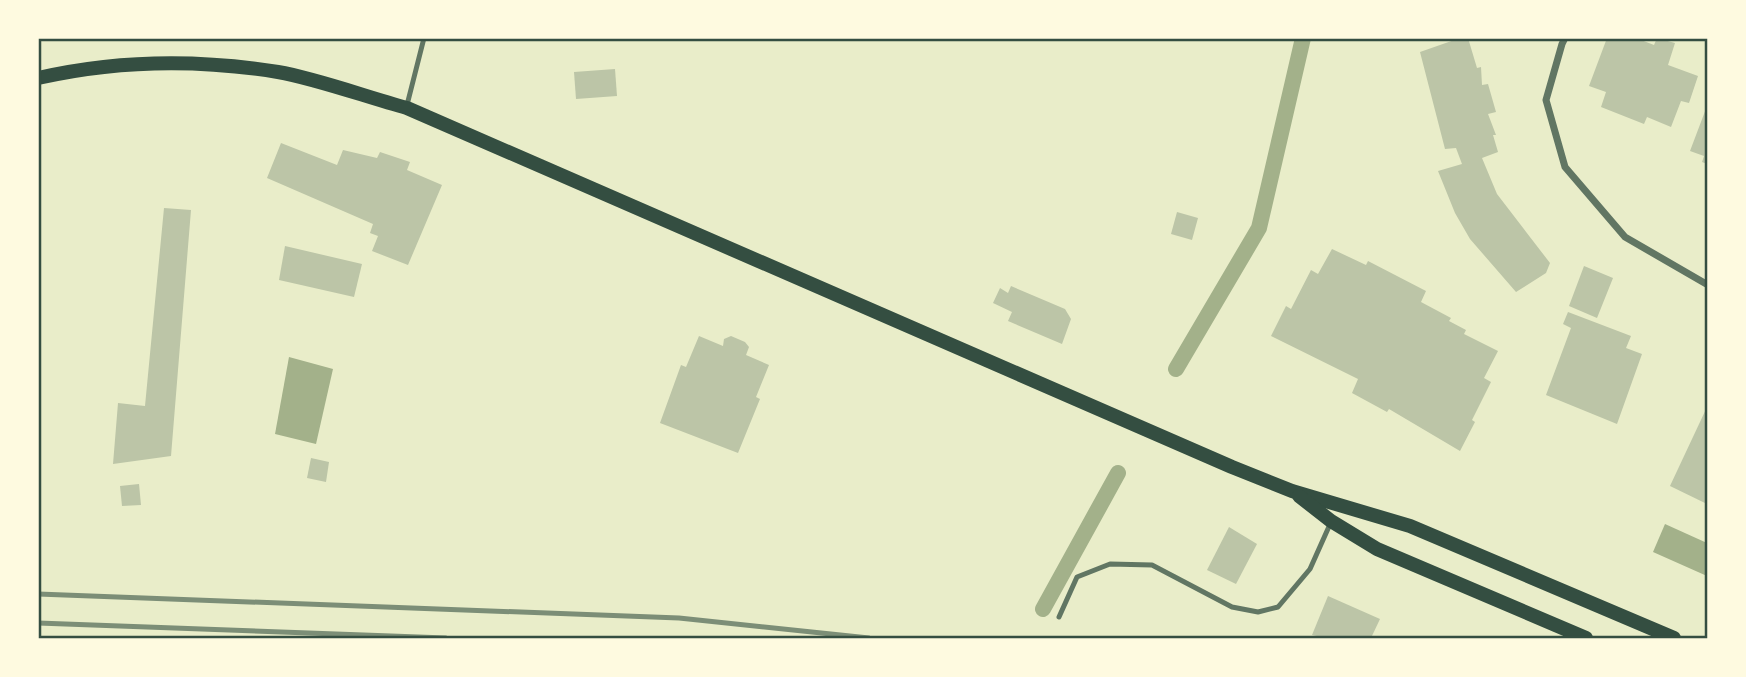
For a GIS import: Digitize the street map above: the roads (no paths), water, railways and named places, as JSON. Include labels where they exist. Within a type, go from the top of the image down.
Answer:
[{"type":"main road","points":[[38,78],[74,70],[128,65],[205,63],[280,73],[407,108],[1292,491],[1410,526],[1674,639]]},
{"type":"main road","points":[[1292,491],[1331,521],[1377,549],[1586,639]]},
{"type":"street","points":[[1565,38],[1546,100],[1565,167],[1625,237],[1707,285]]},
{"type":"lane","points":[[407,108],[424,38]]},
{"type":"lane","points":[[1059,617],[1077,577],[1110,564],[1152,565],[1232,607],[1258,612],[1278,607],[1310,569],[1331,521]]},
{"type":"waterway","points":[[1176,369],[1259,228],[1303,38]]},
{"type":"waterway","points":[[1043,609],[1118,473]]},
{"type":"railway","points":[[38,594],[679,618],[869,638]]},
{"type":"railway","points":[[38,623],[446,638]]}]
